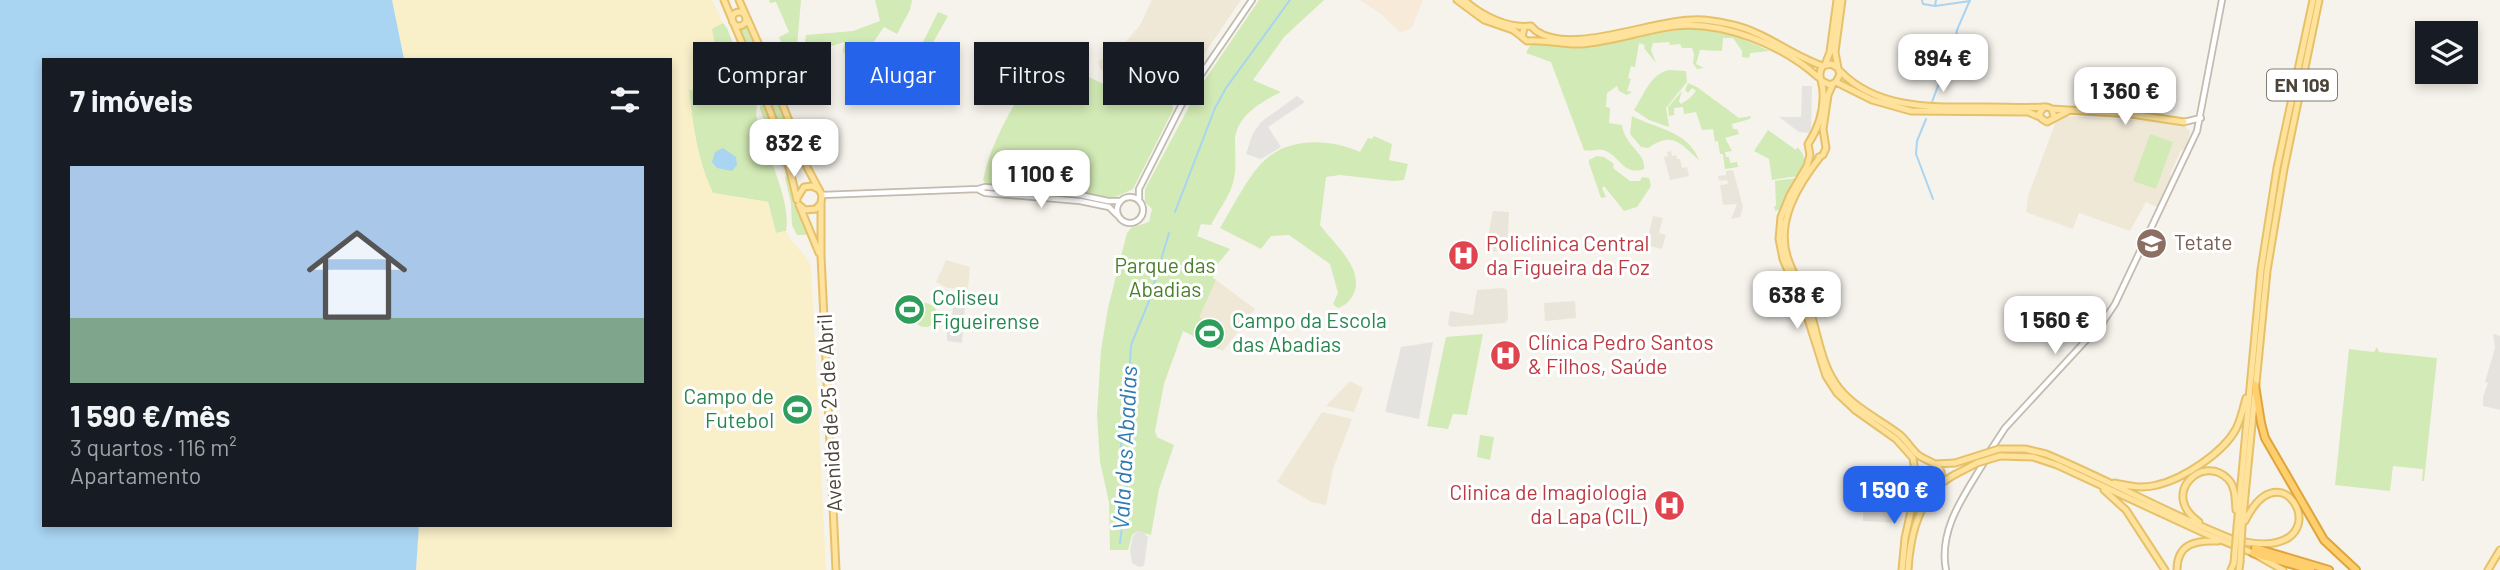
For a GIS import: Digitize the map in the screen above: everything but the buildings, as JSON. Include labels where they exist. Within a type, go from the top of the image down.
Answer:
[{"type":"highway","points":[[2252,385],[2265,438],[2324,540],[2356,570]]},
{"type":"highway","points":[[2254,550],[2311,570]]},
{"type":"highway","points":[[2254,550],[2329,570]]},
{"type":"main road","points":[[724,0],[750,56],[781,139],[798,202],[821,256]]},
{"type":"main road","points":[[738,0],[821,197]]},
{"type":"main road","points":[[1457,0],[1485,20],[1513,30],[1527,41],[1534,39],[1583,44],[1676,26],[1728,29],[1752,37],[1804,64],[1821,79],[1872,100],[1911,111],[2028,112],[2047,122],[2068,111]]},
{"type":"main road","points":[[1464,0],[1486,16],[1524,28],[1531,26],[1550,37],[1582,39],[1675,21],[1701,20],[1729,24],[1755,32],[1810,62],[1834,65],[1858,87],[1903,104],[1927,107],[2044,107],[2130,114],[2184,122]]},
{"type":"main road","points":[[1840,0],[1830,52],[1819,71],[1823,94],[1819,126],[1807,148],[1810,155],[1807,166],[1781,217],[1779,239],[1783,258],[1806,313],[1826,376],[1837,393],[1855,410],[1905,447],[1913,458],[1917,484],[1905,538],[1902,570]]},
{"type":"main road","points":[[1840,0],[1835,52],[1839,78],[1828,95],[1824,141],[1826,148],[1794,197],[1786,218],[1784,239],[1787,257],[1810,312],[1830,374],[1840,390],[1858,407],[1898,433],[1942,475],[1919,514],[1911,538],[1908,570]]},
{"type":"main road","name":"EN 109","points":[[2236,567],[2264,270],[2274,203],[2313,0]]},
{"type":"main road","name":"EN 109","points":[[2281,169],[2319,0]]},
{"type":"main road","points":[[733,22],[741,26],[746,22],[746,16]]},
{"type":"main road","points":[[1522,37],[1524,28]]},
{"type":"main road","points":[[1534,39],[1536,31]]},
{"type":"main road","points":[[2040,117],[2040,111],[2044,107]]},
{"type":"main road","points":[[2052,109],[2054,117]]},
{"type":"main road","points":[[1812,139],[1824,141]]},
{"type":"main road","points":[[1810,155],[1820,157]]},
{"type":"main road","points":[[811,186],[821,197],[812,211],[805,210],[798,202],[799,192],[804,187],[811,186]]},
{"type":"main road","name":"Avenida de 25 de Abril","points":[[821,197],[821,256],[836,570]]},
{"type":"main road","points":[[2100,482],[2130,486],[2157,485],[2173,480],[2216,454],[2236,430],[2252,385]]},
{"type":"main road","points":[[1916,469],[1922,464],[1955,463],[1999,449],[2025,449],[2046,454],[2223,541],[2254,550],[2277,547],[2292,540],[2300,522],[2294,503],[2272,495],[2257,501],[2240,527]]},
{"type":"main road","points":[[1917,484],[1928,490],[1977,463],[2000,456],[2044,460],[2254,550],[2283,570]]},
{"type":"main road","points":[[2210,530],[2191,517],[2183,500],[2185,485],[2202,472],[2219,473],[2229,480],[2235,493],[2240,527]]},
{"type":"main road","points":[[2100,482],[2126,510],[2165,570]]},
{"type":"main road","points":[[2176,570],[2180,552],[2189,544],[2202,540],[2223,541]]},
{"type":"main road","points":[[2488,570],[2500,550]]},
{"type":"street","points":[[821,197],[985,187],[1080,195],[1108,201],[1120,201],[1129,197],[1139,189],[1185,98],[1252,0]]},
{"type":"street","points":[[1946,570],[1944,544],[1957,507],[2005,428],[2103,322],[2115,304],[2197,131],[2222,0]]},
{"type":"street","points":[[2184,122],[2201,118]]},
{"type":"street","points":[[2184,122],[2197,131]]},
{"type":"street","points":[[978,189],[985,193],[1080,201],[1109,207],[1126,223],[1137,221],[1143,213],[1139,189]]},
{"type":"street","points":[[1129,197],[1139,200]]},
{"type":"street","points":[[1118,215],[1120,201]]},
{"type":"shaded area","points":[[1152,0],[1241,0],[1204,54],[1204,42],[1126,42],[1140,25]]},
{"type":"shaded area","points":[[1360,0],[1423,0],[1411,29],[1400,32],[1381,14]]},
{"type":"shaded area","points":[[1103,59],[1103,71],[1101,70],[1098,62]]},
{"type":"shaded area","points":[[1802,86],[1812,86],[1811,133],[1799,132],[1779,117],[1801,117]]},
{"type":"shaded area","points":[[1297,96],[1305,102],[1268,127],[1281,147],[1261,159],[1246,154],[1253,133],[1261,122]]},
{"type":"shaded area","points":[[2066,116],[2152,121],[2184,126],[2190,131],[2186,149],[2181,150],[2157,207],[2146,202],[2130,231],[2079,213],[2073,229],[2026,212],[2028,196],[2055,124],[2059,118]]},
{"type":"shaded area","points":[[1671,151],[1672,156],[1676,155],[1677,159],[1680,159],[1682,168],[1687,167],[1689,176],[1670,180],[1664,157]]},
{"type":"shaded area","points":[[1733,170],[1743,207],[1740,217],[1731,219],[1737,204],[1723,205],[1720,185],[1728,184],[1727,180],[1719,181],[1718,176]]},
{"type":"shaded area","points":[[1493,211],[1509,212],[1507,252],[1485,251]]},
{"type":"shaded area","points":[[1653,216],[1663,218],[1659,233],[1666,235],[1662,249],[1646,245]]},
{"type":"shaded area","points":[[946,260],[970,267],[968,289],[947,288],[936,282]]},
{"type":"shaded area","points":[[1216,280],[1255,309],[1223,351],[1190,334]]},
{"type":"shaded area","points":[[1477,290],[1507,290],[1508,319],[1505,323],[1452,327],[1448,325],[1450,311],[1473,315]]},
{"type":"shaded area","points":[[950,294],[966,294],[962,343],[947,341],[953,305],[950,304]]},
{"type":"shaded area","points":[[1575,301],[1576,318],[1545,321],[1544,303]]},
{"type":"shaded area","points":[[2493,334],[2500,336],[2500,410],[2483,406],[2488,383],[2485,382],[2495,348]]},
{"type":"shaded area","points":[[1433,342],[1419,419],[1385,412],[1401,347]]},
{"type":"shaded area","points":[[1350,381],[1363,388],[1354,412],[1326,406]]},
{"type":"shaded area","points":[[1322,412],[1352,419],[1333,469],[1326,505],[1312,502],[1277,482]]},
{"type":"shaded area","points":[[1864,495],[1899,497],[1897,523],[1863,521]]},
{"type":"shaded area","points":[[1137,531],[1142,531],[1148,537],[1144,566],[1139,567],[1132,563],[1130,549]]},
{"type":"green space","points":[[769,0],[801,0],[797,42],[781,42],[779,37],[789,32],[776,2],[770,3]]},
{"type":"green space","points":[[875,0],[912,0],[910,10],[897,34],[884,27],[874,42],[845,42],[845,54],[844,42],[831,46],[831,42],[805,42],[806,35],[853,31],[880,21]]},
{"type":"green space","name":"Parque das Abadias","points":[[1259,0],[1324,0],[1284,37],[1253,80],[1281,92],[1250,111],[1239,125],[1232,186],[1211,225],[1201,224],[1197,236],[1230,249],[1216,266],[1213,278],[1216,280],[1199,317],[1227,332],[1219,349],[1183,331],[1164,384],[1155,431],[1157,437],[1174,445],[1159,489],[1151,535],[1137,531],[1132,535],[1128,550],[1110,550],[1109,502],[1100,462],[1097,415],[1101,350],[1108,308],[1127,233],[1131,228],[1149,222],[1152,209],[1145,202],[1145,189],[1190,105],[1204,105],[1204,81]]},
{"type":"green space","points":[[938,12],[948,16],[933,42],[923,42]]},
{"type":"green space","points":[[723,23],[733,42],[709,42],[712,28]]},
{"type":"green space","points":[[747,24],[754,42],[746,42],[740,28]]},
{"type":"green space","points":[[1689,28],[1731,34],[1770,51],[1750,53],[1749,58],[1742,57],[1742,51],[1733,38],[1723,38],[1722,51],[1700,50],[1696,64],[1704,68],[1697,69],[1693,63],[1692,48],[1682,48],[1680,44],[1670,45],[1669,42],[1653,43],[1651,50],[1656,63],[1644,48],[1645,45],[1639,43],[1635,67],[1631,66],[1628,78],[1631,79],[1627,91],[1632,92],[1627,95],[1619,91],[1617,86],[1607,93],[1606,107],[1610,108],[1609,123],[1622,125],[1627,139],[1642,158],[1644,169],[1637,171],[1627,168],[1606,151],[1584,150],[1551,62],[1526,53],[1535,43],[1578,47]]},
{"type":"green space","points":[[1669,70],[1686,71],[1687,82],[1666,108],[1669,127],[1649,120],[1634,110],[1652,80]]},
{"type":"green space","points":[[1089,77],[1103,84],[1103,105],[1172,105],[1173,110],[1133,189],[1113,198],[1080,192],[986,184],[983,180],[987,164],[1014,105],[1089,105]]},
{"type":"green space","points":[[1688,83],[1739,118],[1751,116],[1750,119],[1732,124],[1739,134],[1725,138],[1732,151],[1725,152],[1726,157],[1729,157],[1730,163],[1737,162],[1738,167],[1725,169],[1723,154],[1720,154],[1718,141],[1715,142],[1713,129],[1702,130],[1696,112],[1684,114],[1683,107],[1674,108],[1674,115],[1669,116],[1668,107],[1682,91],[1679,101],[1681,104],[1696,91],[1692,88],[1688,93],[1685,90]]},
{"type":"green space","points":[[689,90],[693,90],[693,105],[757,105],[756,115],[785,204],[786,231],[776,233],[768,202],[713,193],[699,155]]},
{"type":"green space","points":[[760,105],[764,105],[786,169],[774,161],[770,136]]},
{"type":"green space","points":[[770,105],[780,105],[804,166],[793,169]]},
{"type":"green space","points":[[1632,116],[1680,137],[1694,150],[1699,160],[1682,145],[1671,140],[1664,140],[1648,148],[1641,147],[1630,134]]},
{"type":"green space","points":[[1768,130],[1796,150],[1797,147],[1803,154],[1804,161],[1798,176],[1772,180],[1769,159],[1754,151]]},
{"type":"green space","points":[[2150,134],[2173,142],[2156,189],[2133,181]]},
{"type":"green space","points":[[1374,136],[1392,144],[1389,160],[1408,164],[1404,180],[1340,175],[1326,177],[1320,225],[1346,257],[1355,274],[1354,293],[1343,306],[1338,308],[1333,304],[1338,293],[1330,264],[1289,235],[1271,236],[1261,249],[1220,228],[1254,173],[1276,152],[1311,142],[1337,145],[1360,152],[1368,138],[1372,139]]},
{"type":"green space","points":[[1597,156],[1614,164],[1613,168],[1630,181],[1649,178],[1651,186],[1637,207],[1624,211],[1604,186],[1602,188],[1606,197],[1601,198],[1589,163],[1589,160]]},
{"type":"green space","points":[[788,174],[797,210],[809,232],[805,235],[797,235],[792,225],[791,203],[785,178]]},
{"type":"green space","points":[[1797,178],[1780,210],[1775,211],[1775,181]]},
{"type":"green space","points":[[925,303],[936,310],[937,315],[930,326],[925,327],[914,320],[913,315],[920,304]]},
{"type":"green space","points":[[1483,334],[1467,415],[1453,414],[1448,429],[1427,426],[1446,337]]},
{"type":"green space","points":[[2377,347],[2379,352],[2437,358],[2424,481],[2423,469],[2393,466],[2390,491],[2335,485],[2349,349],[2374,352]]},
{"type":"green space","points":[[1480,435],[1494,437],[1490,460],[1477,457]]},
{"type":"sand","points":[[392,0],[712,0],[723,23],[712,29],[714,42],[693,42],[693,90],[689,90],[696,143],[703,168],[713,193],[768,202],[776,233],[786,231],[811,266],[826,570],[416,570],[419,527],[672,527],[672,58],[404,58]]},
{"type":"water","points":[[0,0],[392,0],[404,58],[42,58],[42,527],[419,527],[416,570],[0,570]]},
{"type":"water","points":[[723,148],[736,157],[737,165],[732,171],[717,168],[712,162],[715,152]]},
{"type":"waterway","name":"Vala das Abadias","points":[[1175,212],[1215,108],[1226,88],[1290,0]]},
{"type":"waterway","points":[[1922,0],[1923,4],[1935,6]]},
{"type":"waterway","points":[[1936,0],[1935,6],[1970,1]]},
{"type":"waterway","points":[[1932,102],[1970,0]]},
{"type":"waterway","points":[[1926,119],[1917,141],[1916,154],[1933,199]]},
{"type":"waterway","name":"Vala das Abadias","points":[[1120,543],[1127,485],[1120,454],[1128,397],[1131,345],[1149,301],[1169,233]]},
{"type":"place","name":"Tetate","points":[[2151,243]]},
{"type":"place","name":"Policlinica Central da Figueira da Foz","points":[[1463,256]]},
{"type":"place","name":"Coliseu Figueirense","points":[[909,310]]},
{"type":"place","name":"Campo da Escola das Abadias","points":[[1209,333]]},
{"type":"place","name":"Clínica Pedro Santos & Filhos, Saúde","points":[[1505,355]]},
{"type":"place","name":"Campo de Futebol","points":[[797,409]]},
{"type":"place","name":"Clinica de Imagiologia da Lapa (CIL)","points":[[1670,505]]}]
